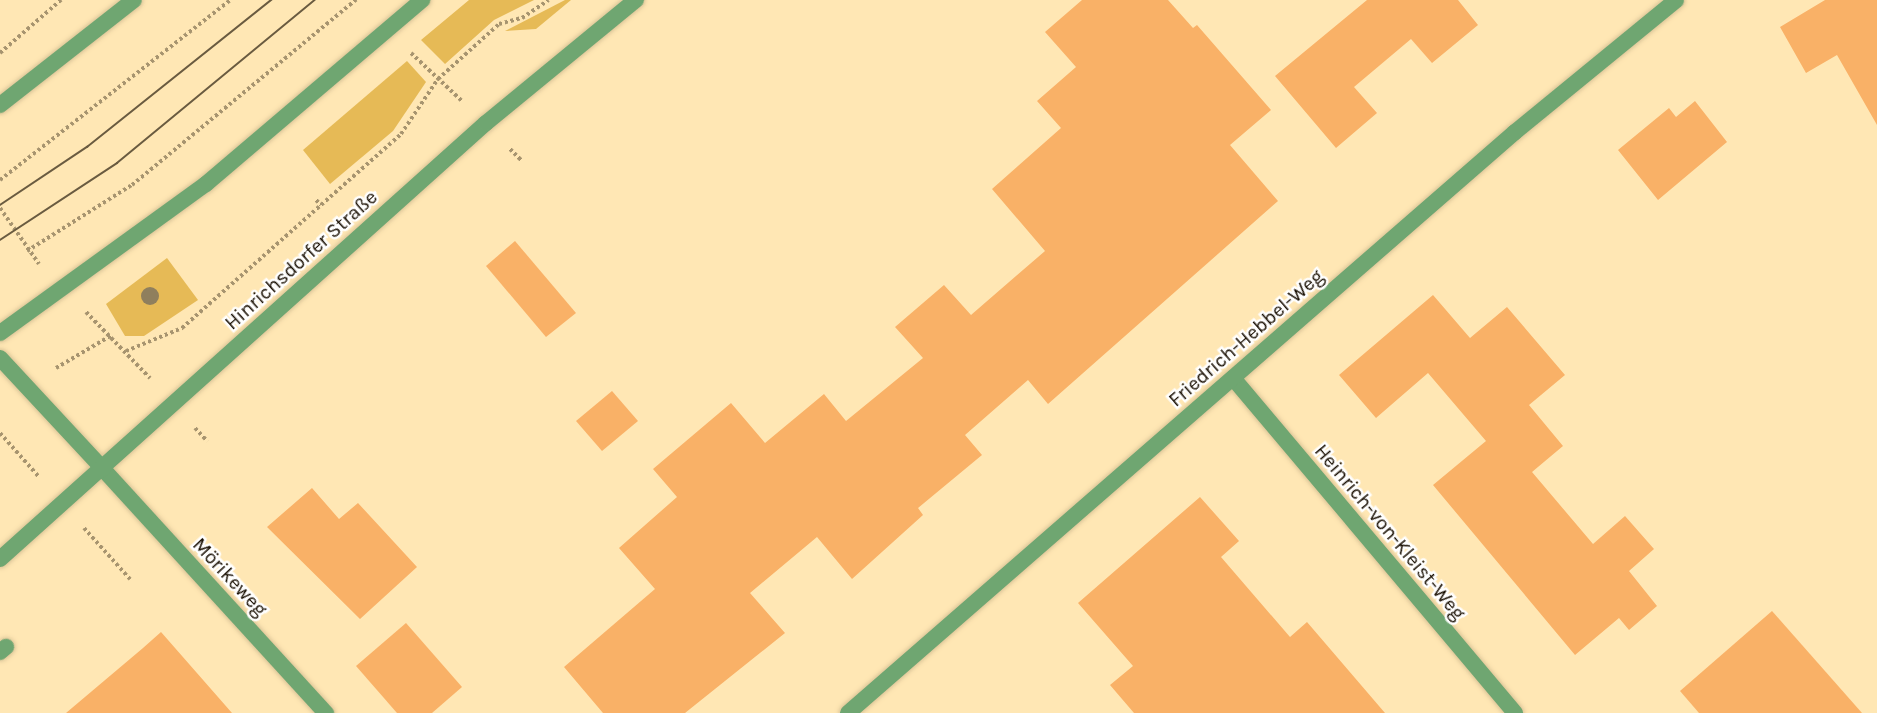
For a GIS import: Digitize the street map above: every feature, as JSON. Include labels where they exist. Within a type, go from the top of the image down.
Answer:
[{"type":"street","points":[[0,105],[134,0]]},
{"type":"street","points":[[0,333],[206,184],[422,0]]},
{"type":"street","name":"Hinrichsdorfer Straße","points":[[0,559],[486,123],[636,0]]},
{"type":"street","name":"Friedrich-Hebbel-Weg","points":[[848,713],[1515,132],[1676,0]]},
{"type":"street","name":"Mörikeweg","points":[[0,357],[326,713]]},
{"type":"street","name":"Heinrich-von-Kleist-Weg","points":[[1233,378],[1515,713]]},
{"type":"path","points":[[0,53],[61,0]]},
{"type":"path","points":[[0,180],[230,0]]},
{"type":"path","points":[[27,251],[132,184],[356,0]]},
{"type":"path","points":[[126,351],[182,328],[401,134],[438,79],[499,24],[522,18],[549,0]]},
{"type":"path","points":[[387,30],[486,123],[522,161]]},
{"type":"path","points":[[316,200],[321,205]]},
{"type":"shaded area","points":[[469,0],[534,0],[494,20],[445,64],[421,40]]},
{"type":"shaded area","points":[[565,0],[571,0],[536,29],[505,31]]},
{"type":"shaded area","points":[[407,61],[426,82],[393,131],[330,184],[303,150]]},
{"type":"shaded area","points":[[167,258],[198,300],[144,336],[125,336],[106,304]]},
{"type":"building","points":[[1082,0],[1168,0],[1193,28],[1197,25],[1271,110],[1230,145],[1278,201],[1048,404],[1028,380],[965,435],[982,455],[918,508],[923,515],[852,579],[817,537],[750,593],[785,633],[685,713],[603,713],[564,667],[655,589],[619,548],[677,497],[653,469],[731,403],[765,443],[824,394],[846,421],[923,358],[895,327],[944,285],[971,315],[1045,251],[992,189],[1061,128],[1037,101],[1076,67],[1045,32]]},
{"type":"building","points":[[1367,0],[1458,0],[1478,25],[1432,63],[1411,39],[1354,87],[1377,113],[1336,148],[1275,76]]},
{"type":"building","points":[[1825,0],[1877,0],[1877,125],[1837,55],[1806,73],[1780,27]]},
{"type":"building","points":[[1695,101],[1727,142],[1658,200],[1618,150],[1669,108],[1676,117]]},
{"type":"building","points":[[515,241],[576,313],[546,337],[486,266]]},
{"type":"building","points":[[1433,295],[1470,338],[1507,307],[1565,375],[1529,405],[1563,446],[1532,472],[1593,544],[1625,516],[1654,549],[1629,571],[1657,606],[1629,630],[1619,618],[1575,655],[1433,485],[1486,441],[1428,373],[1376,418],[1339,375]]},
{"type":"building","points":[[612,391],[638,421],[602,451],[576,421]]},
{"type":"building","points":[[312,488],[339,519],[358,503],[417,567],[360,619],[267,527]]},
{"type":"building","points":[[1200,497],[1239,541],[1221,557],[1290,637],[1307,622],[1385,713],[1134,713],[1110,685],[1133,666],[1078,603]]},
{"type":"building","points":[[1772,611],[1862,713],[1699,713],[1680,691]]},
{"type":"building","points":[[406,623],[462,687],[432,713],[397,713],[356,666]]},
{"type":"building","points":[[161,632],[232,713],[66,713],[143,648]]},
{"type":"tram line","points":[[0,205],[87,147],[271,0]]},
{"type":"tram line","points":[[0,240],[117,163],[315,0]]}]
